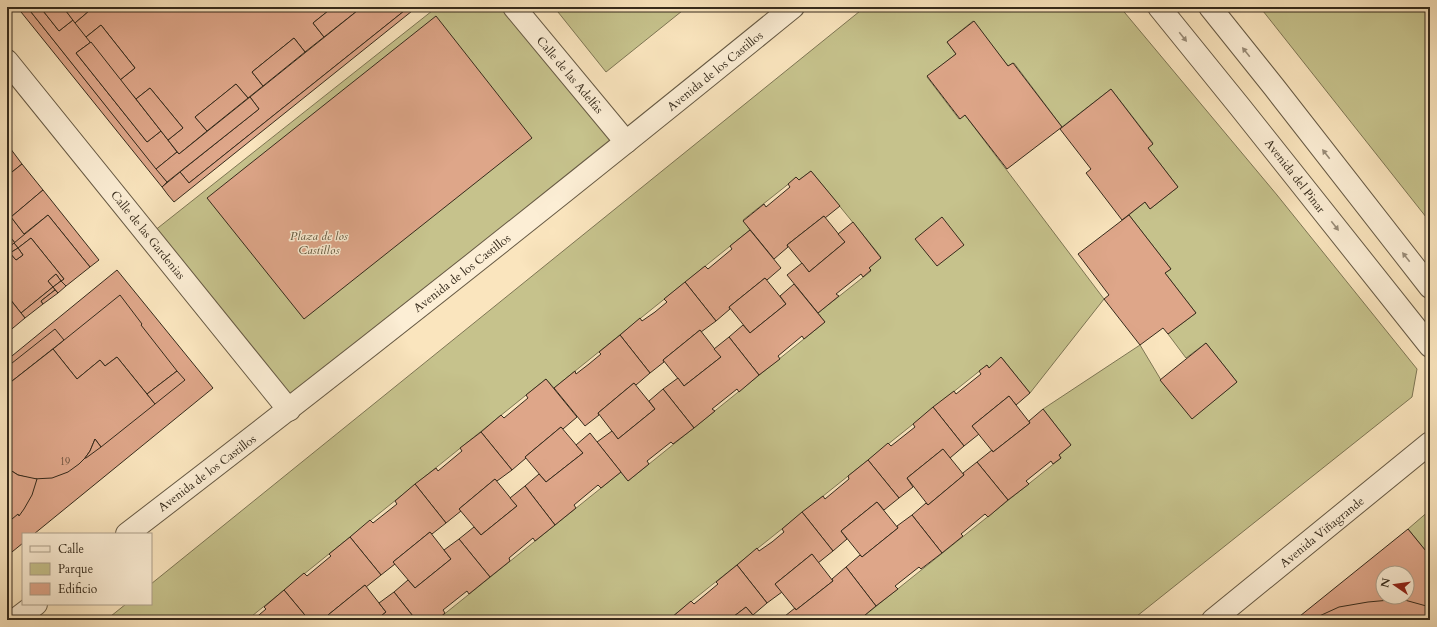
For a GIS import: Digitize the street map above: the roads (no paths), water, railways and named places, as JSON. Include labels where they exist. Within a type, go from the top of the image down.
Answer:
[{"type":"street","name":"Calle de las Adelfas","points":[[514,7],[626,142]]},
{"type":"street","name":"Avenida de los Castillos","points":[[128,533],[289,410],[793,7]]},
{"type":"street","name":"Avenida del Pinar","points":[[1159,7],[1430,346]]},
{"type":"street","points":[[1210,7],[1430,287]]},
{"type":"street","name":"Calle de las Gardenias","points":[[7,61],[289,410]]},
{"type":"street","name":"Avenida Viñagrande","points":[[1213,620],[1430,443]]},
{"type":"street","points":[[15,620],[35,605]]},
{"type":"park label","name":"Plaza de los Castillos","points":[[319,243]]}]
